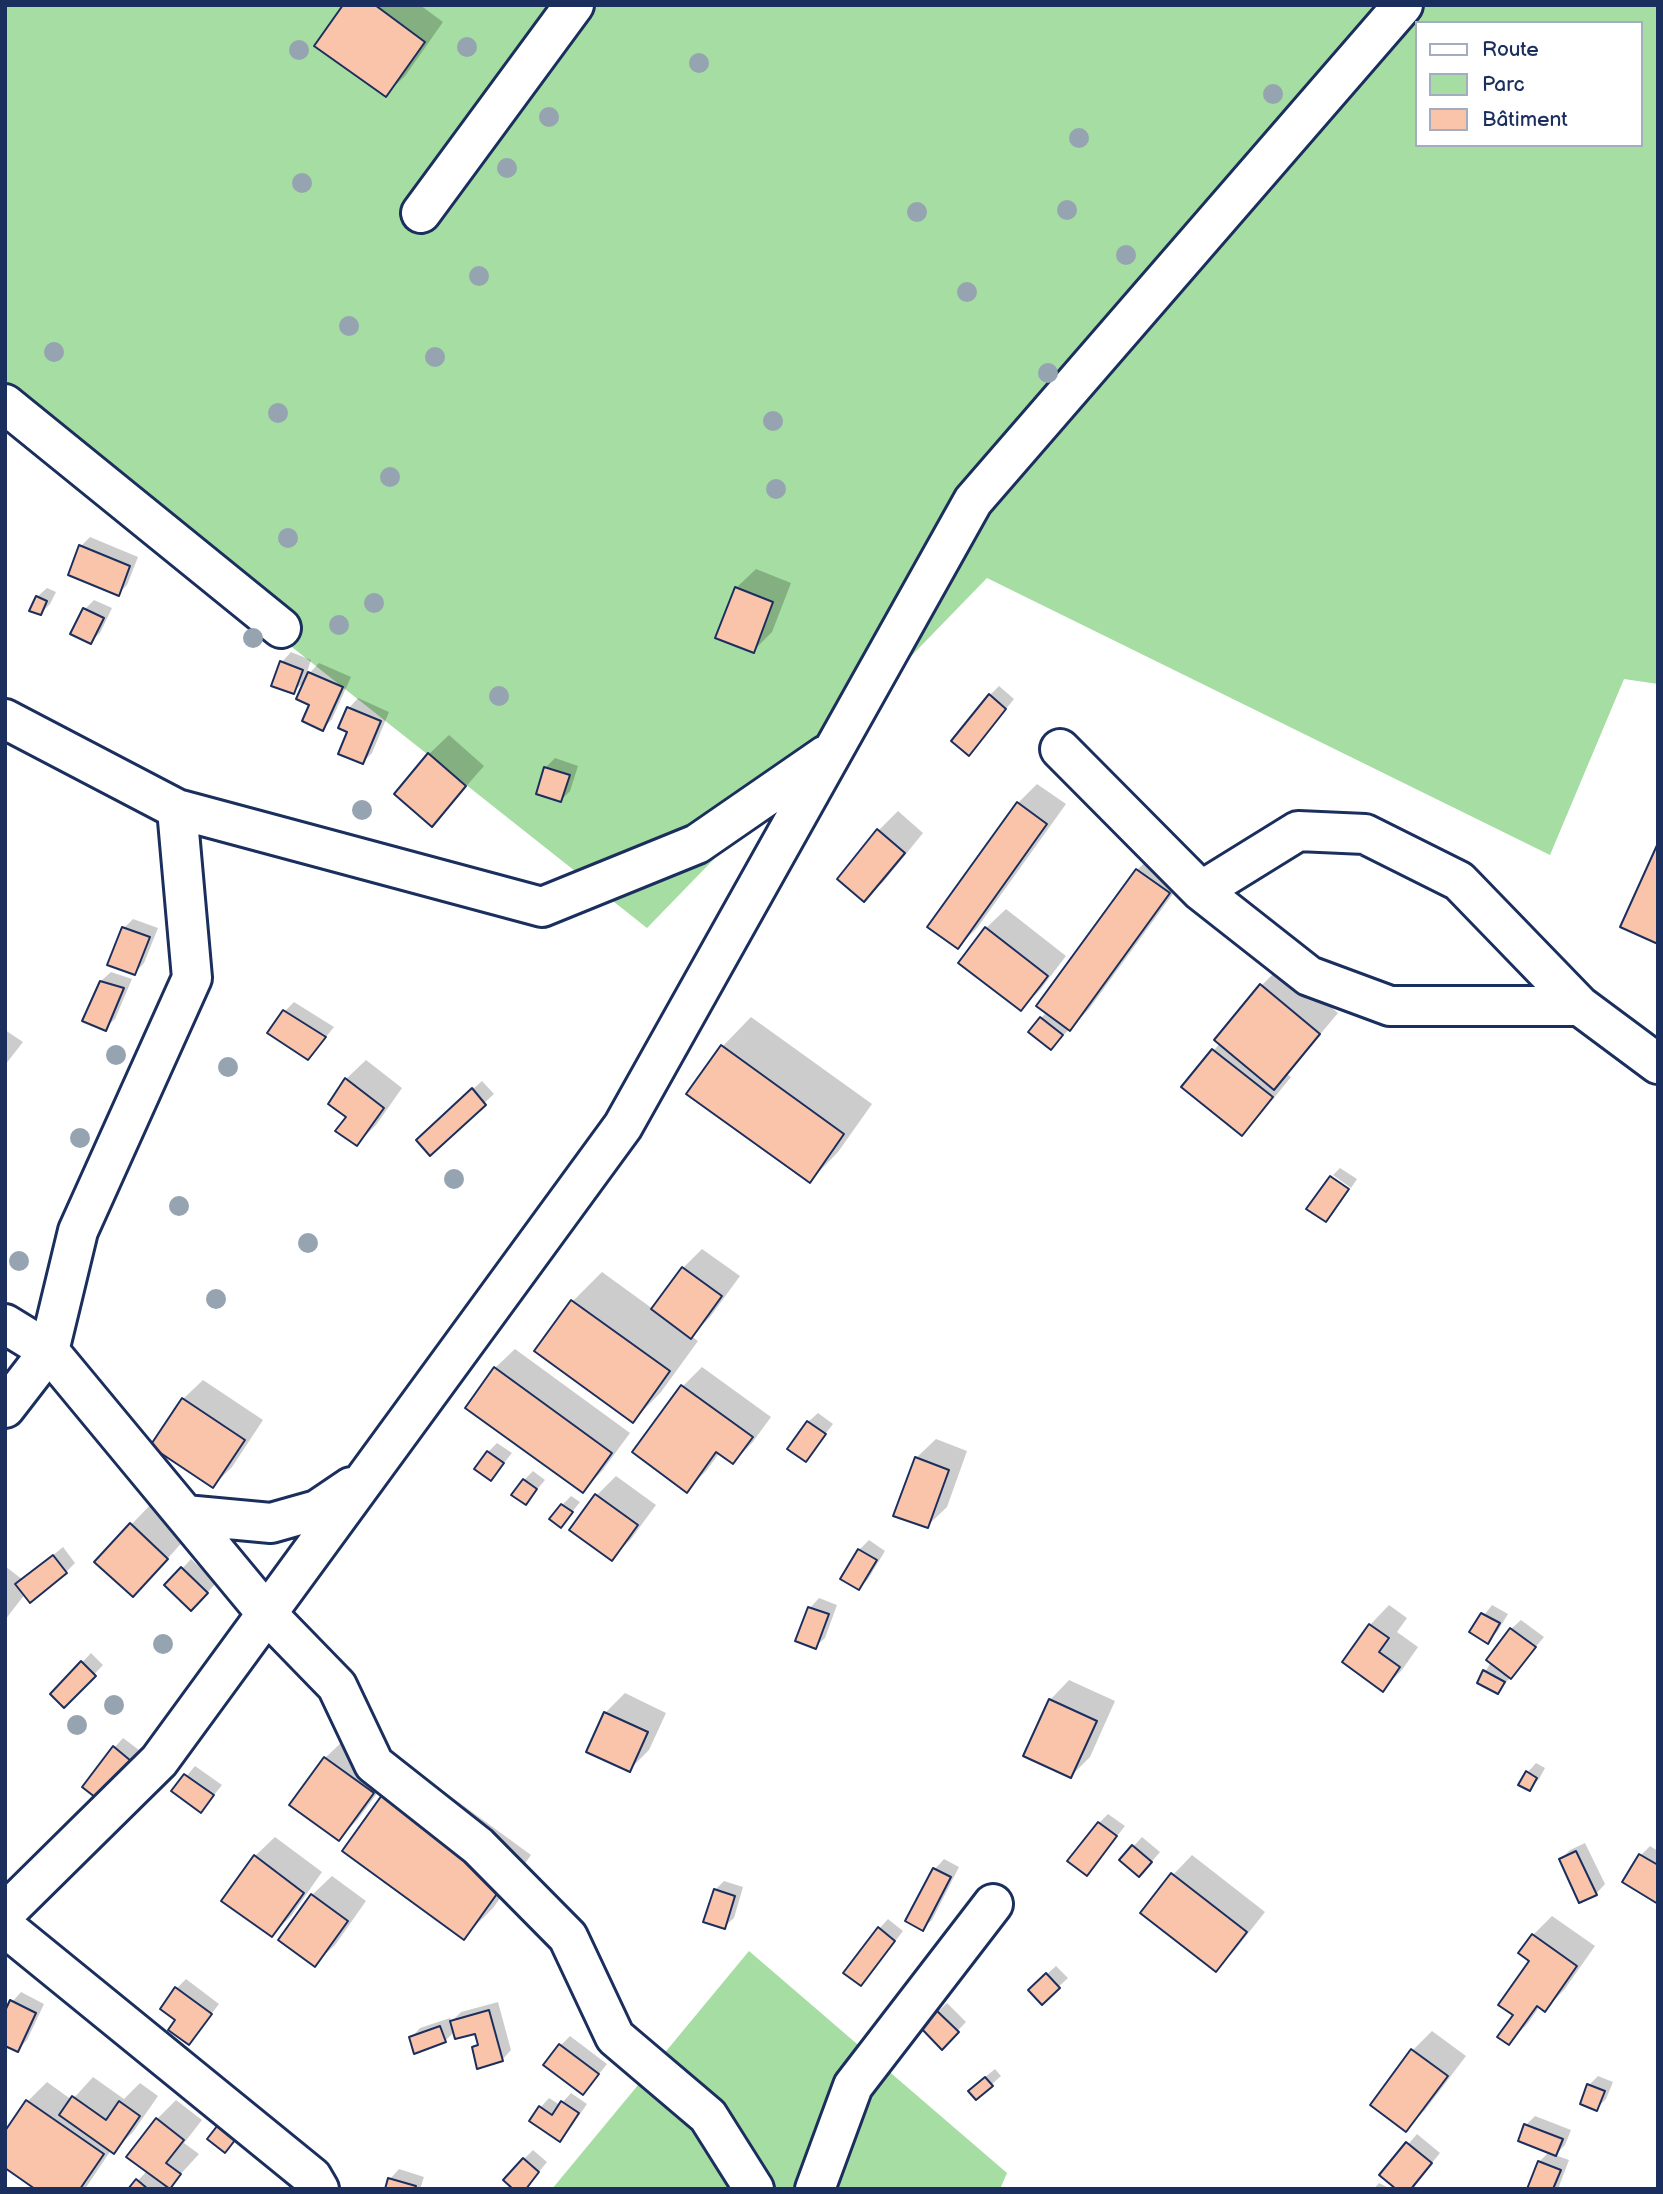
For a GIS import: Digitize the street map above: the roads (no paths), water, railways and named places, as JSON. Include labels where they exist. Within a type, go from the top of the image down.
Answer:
[{"type":"street","points":[[421,213],[574,5]]},
{"type":"street","points":[[5,1913],[159,1761],[623,1126],[973,501],[1403,5]]},
{"type":"street","points":[[5,404],[281,628]]},
{"type":"street","points":[[5,719],[177,809],[542,907],[697,844],[834,749]]},
{"type":"street","points":[[1060,749],[1201,891],[1309,976],[1390,1006],[1580,1006]]},
{"type":"street","points":[[5,1408],[49,1351],[78,1231],[192,978],[177,809]]},
{"type":"street","points":[[1201,891],[1298,831],[1365,834],[1460,881],[1580,1006],[1658,1064]]},
{"type":"street","points":[[5,1324],[49,1351],[267,1614],[337,1686],[374,1764],[478,1846],[568,1937],[615,2037],[708,2116],[754,2189]]},
{"type":"street","points":[[185,1515],[271,1523],[317,1510],[367,1476]]},
{"type":"street","points":[[815,2189],[853,2086],[993,1904]]},
{"type":"street","points":[[5,1927],[312,2177],[319,2189]]}]
